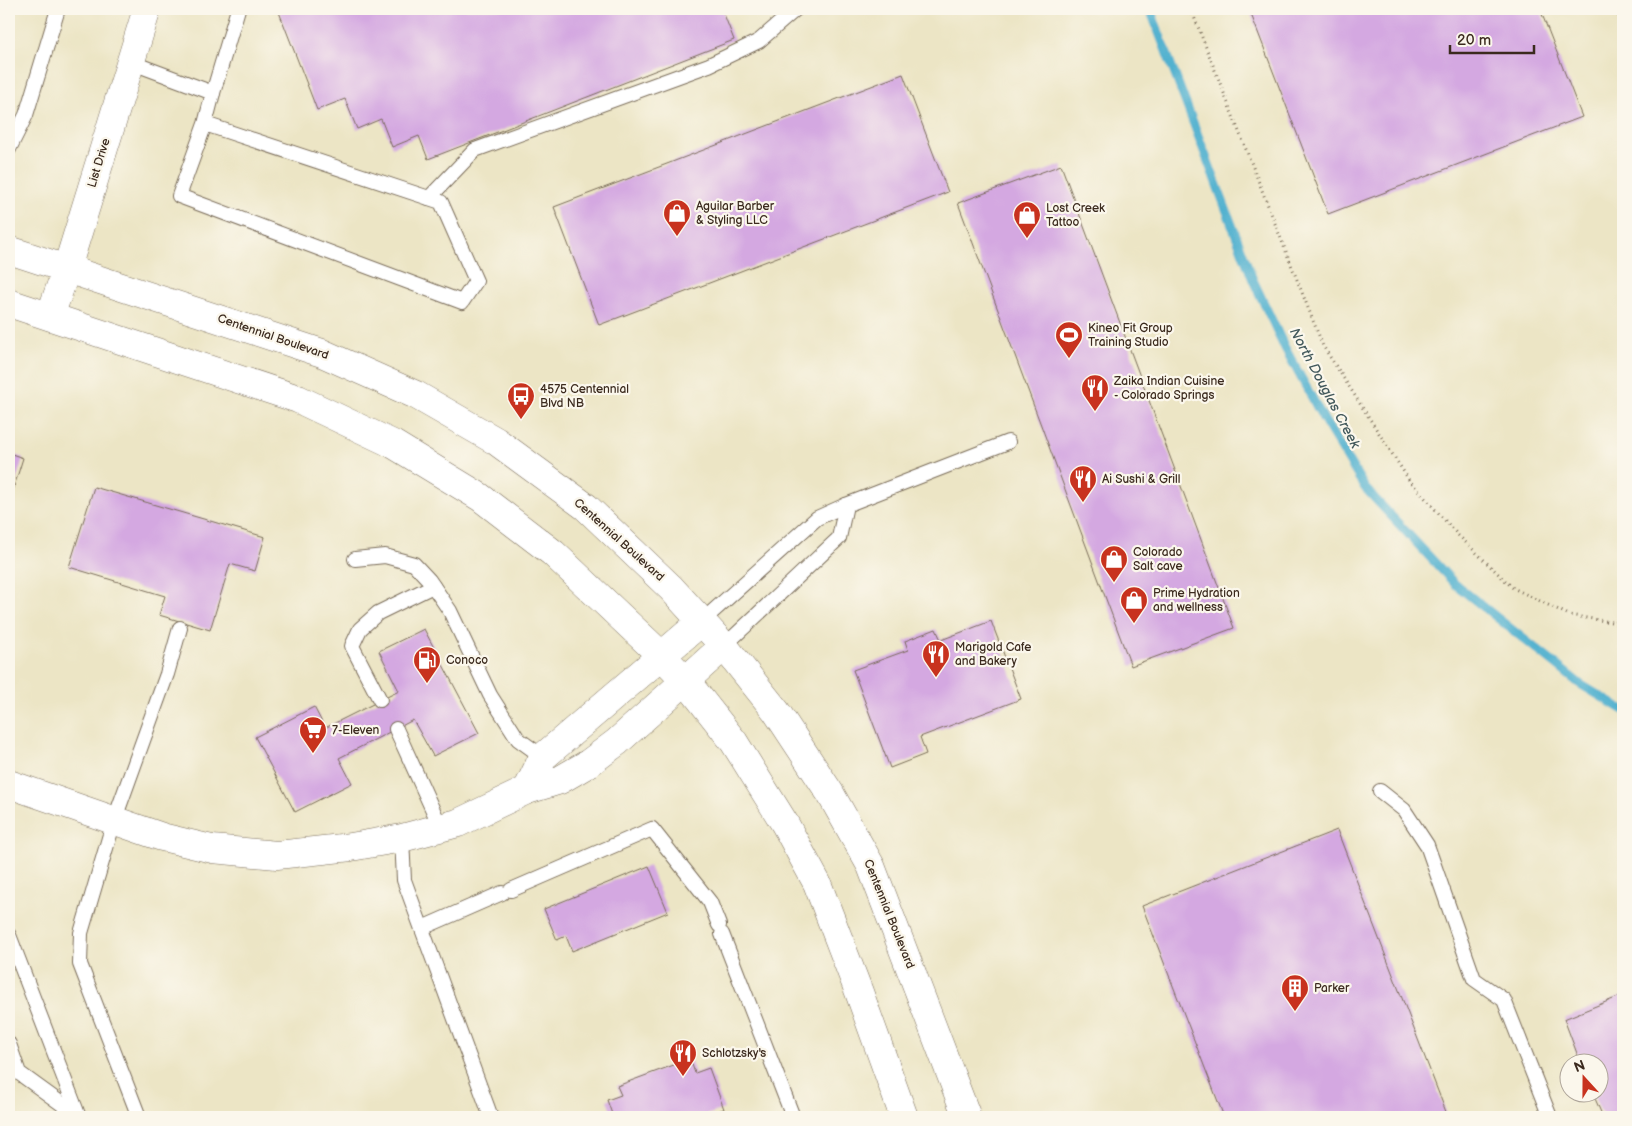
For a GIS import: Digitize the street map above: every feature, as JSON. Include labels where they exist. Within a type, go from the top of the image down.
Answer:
[{"type":"main road","name":"List Drive","points":[[50,316],[67,268],[147,9]]},
{"type":"main road","name":"Centennial Boulevard","points":[[9,250],[322,353],[416,395],[496,442],[586,507],[671,588],[724,646],[776,711],[830,793],[871,866],[967,1117]]},
{"type":"main road","points":[[9,303],[298,399],[393,444],[480,498],[553,553],[686,681],[734,742],[785,824],[817,883],[904,1117]]},
{"type":"main road","points":[[527,790],[543,757],[702,622]]},
{"type":"main road","points":[[9,784],[162,837],[212,849],[277,855],[351,847],[402,838],[458,822],[527,790],[560,780],[589,763],[617,742],[724,646]]},
{"type":"lane","points":[[9,149],[26,115],[58,9]]},
{"type":"lane","points":[[205,124],[441,202],[476,281],[462,302],[179,196],[205,124],[238,9]]},
{"type":"lane","points":[[429,198],[475,150],[710,65],[759,41],[796,9]]},
{"type":"lane","points":[[130,62],[213,93]]},
{"type":"lane","points":[[702,622],[817,518],[1008,442]]},
{"type":"lane","points":[[724,646],[839,538],[846,505]]},
{"type":"lane","points":[[355,559],[385,556],[414,564],[434,586],[450,611],[490,695],[518,739],[543,757]]},
{"type":"lane","points":[[380,700],[352,646],[360,629],[378,613],[434,586]]},
{"type":"lane","points":[[139,1117],[80,964],[81,934],[114,821],[167,674],[180,628]]},
{"type":"lane","points":[[396,729],[441,828]]},
{"type":"lane","points":[[1380,791],[1404,810],[1427,845],[1474,979],[1504,1000],[1550,1117]]},
{"type":"lane","points":[[422,928],[652,829],[710,902],[793,1117]]},
{"type":"lane","points":[[402,838],[404,880],[491,1117]]},
{"type":"lane","points":[[9,935],[78,1116]]},
{"type":"lane","points":[[9,1044],[19,1073],[78,1116]]},
{"type":"path","points":[[1191,9],[1323,346],[1409,480],[1458,535],[1513,588],[1569,615],[1623,624]]},
{"type":"building","points":[[287,9],[722,9],[734,40],[428,159],[419,136],[392,147],[381,119],[357,129],[345,99],[317,110],[279,12]]},
{"type":"building","points":[[1249,9],[1540,9],[1582,117],[1328,214]]},
{"type":"building","points":[[903,74],[948,192],[599,325],[554,207]]},
{"type":"building","points":[[1061,165],[1234,628],[1131,666],[958,203]]},
{"type":"building","points":[[9,453],[23,458],[9,503]]},
{"type":"building","points":[[94,487],[265,537],[255,571],[230,564],[210,630],[159,615],[165,596],[69,567]]},
{"type":"building","points":[[991,621],[1021,699],[920,737],[926,754],[890,768],[853,670],[908,650],[905,641],[936,629],[941,640]]},
{"type":"building","points":[[424,629],[479,733],[433,756],[413,720],[339,758],[352,783],[295,812],[255,737],[314,707],[325,728],[399,691],[379,651]]},
{"type":"building","name":"Parker","points":[[1337,830],[1448,1117],[1224,1117],[1142,906]]},
{"type":"building","points":[[649,866],[668,912],[572,951],[566,936],[557,940],[544,909]]},
{"type":"building","points":[[1623,995],[1623,1117],[1603,1117],[1597,1104],[1610,1104],[1610,1054],[1577,1054],[1564,1019]]},
{"type":"building","points":[[690,1059],[695,1073],[709,1068],[724,1109],[700,1117],[613,1117],[607,1100],[621,1095],[617,1086]]},
{"type":"waterway","name":"North Douglas Creek","points":[[1150,9],[1253,280],[1285,348],[1324,420],[1365,488],[1455,584],[1580,684],[1623,710]]},
{"type":"place","name":"Aguilar Barber & Styling LLC","points":[[677,237]]},
{"type":"place","name":"Lost Creek Tattoo","points":[[1027,239]]},
{"type":"place","name":"Kineo Fit Group Training Studio","points":[[1069,359]]},
{"type":"place","name":"Zaika Indian Cuisine - Colorado Springs","points":[[1095,412]]},
{"type":"place","name":"4575 Centennial Blvd NB","points":[[521,420]]},
{"type":"place","name":"Ai Sushi & Grill","points":[[1083,503]]},
{"type":"place","name":"Colorado Salt cave","points":[[1114,583]]},
{"type":"place","name":"Prime Hydration and wellness","points":[[1134,624]]},
{"type":"place","name":"Marigold Cafe and Bakery","points":[[936,678]]},
{"type":"place","name":"Conoco","points":[[427,684]]},
{"type":"place","name":"7-Eleven","points":[[313,754]]},
{"type":"place","name":"Parker","points":[[1295,1012]]},
{"type":"place","name":"Schlotzsky's","points":[[683,1077]]}]
